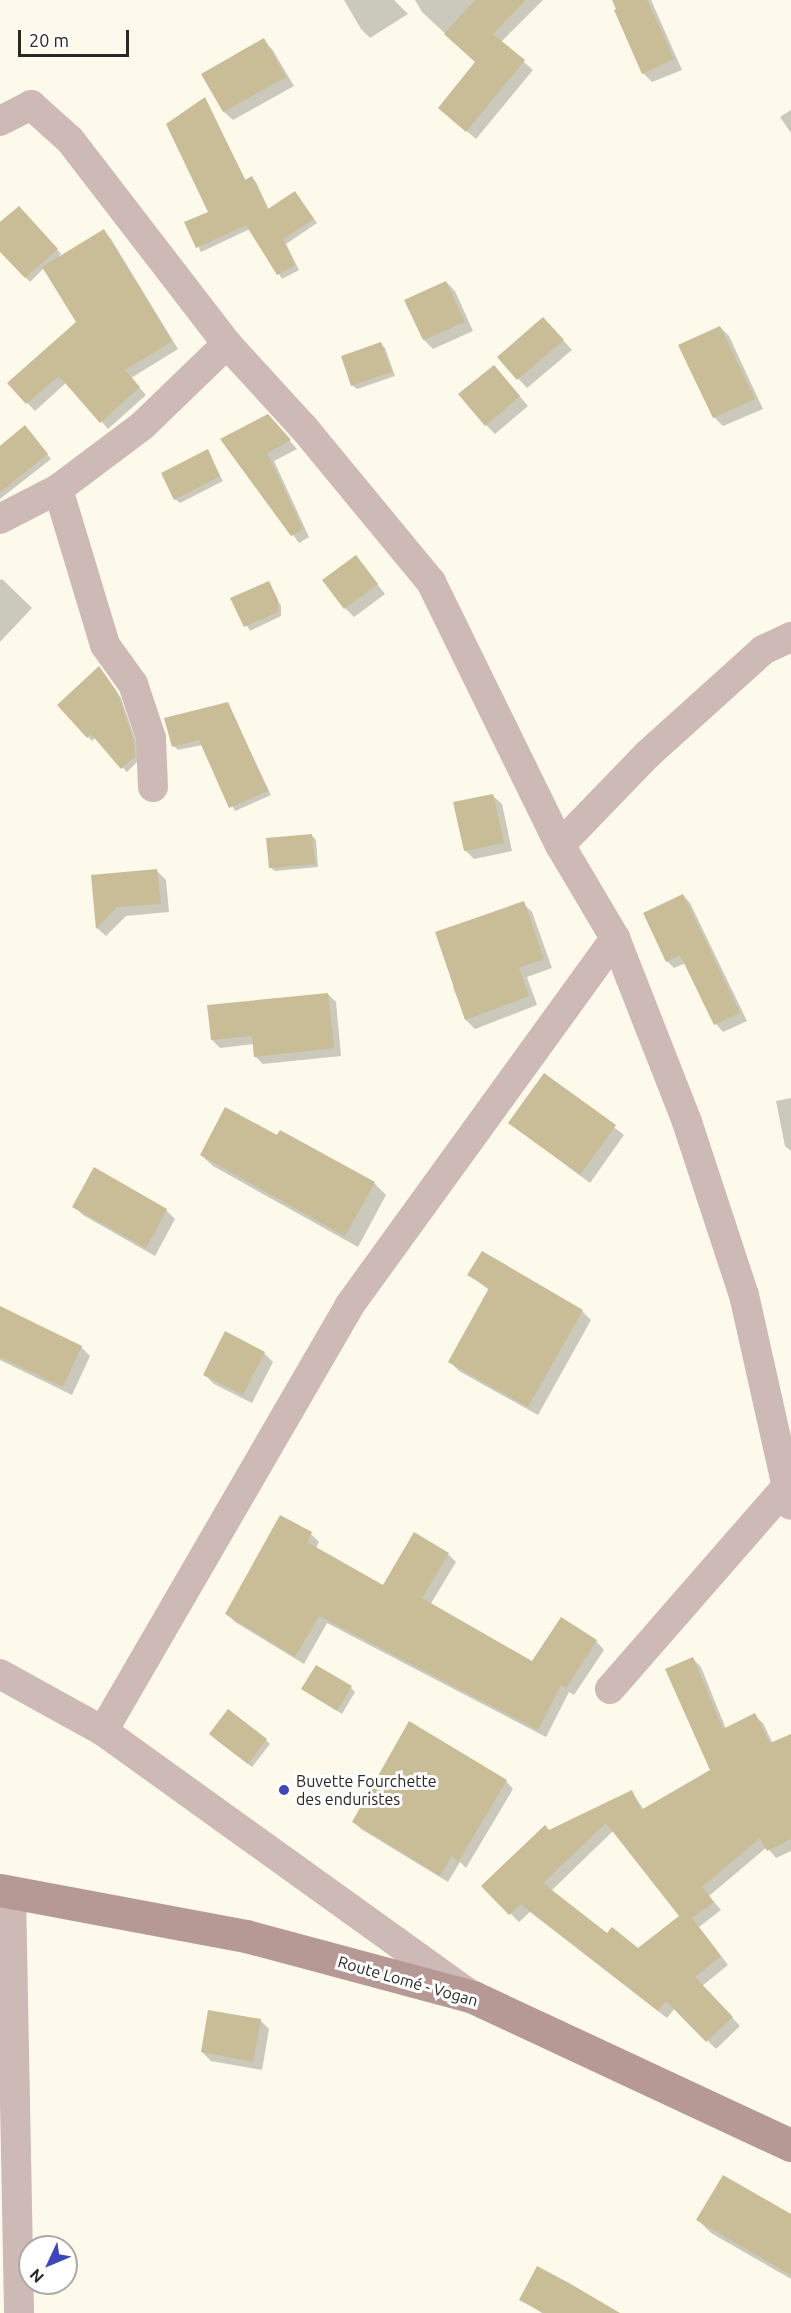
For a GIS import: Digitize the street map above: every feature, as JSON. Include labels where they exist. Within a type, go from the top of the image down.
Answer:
[{"type":"main road","name":"Route Lomé - Vogan","points":[[6,1892],[246,1936],[473,1997],[791,2145]]},
{"type":"street","points":[[0,121],[31,105],[70,140],[227,344],[304,428],[431,582],[561,845],[615,938],[687,1122],[744,1295],[789,1496],[610,1689]]},
{"type":"street","points":[[0,519],[58,489],[142,426],[227,344]]},
{"type":"street","points":[[58,489],[101,636],[133,684],[151,738],[153,787]]},
{"type":"street","points":[[561,845],[648,754],[762,650],[791,637]]},
{"type":"street","points":[[103,1731],[349,1306],[615,938]]},
{"type":"street","points":[[0,1674],[103,1731],[473,1997]]},
{"type":"street","points":[[6,1892],[19,2313]]},
{"type":"building","points":[[475,0],[526,0],[493,34],[525,60],[466,132],[438,108],[475,62],[444,34]]},
{"type":"building","points":[[612,0],[647,0],[674,59],[642,74],[614,10],[616,9]]},
{"type":"building","points":[[264,38],[286,77],[223,112],[201,74]]},
{"type":"building","points":[[205,97],[245,180],[252,176],[268,209],[295,191],[314,219],[283,239],[295,265],[277,275],[246,225],[196,248],[184,222],[208,212],[166,124]]},
{"type":"building","points":[[19,206],[58,249],[25,278],[0,252],[0,222]]},
{"type":"building","points":[[104,229],[172,341],[125,370],[140,387],[100,423],[59,376],[26,404],[7,383],[76,322],[42,267]]},
{"type":"building","points":[[446,281],[465,322],[423,340],[404,300]]},
{"type":"building","points":[[543,317],[564,340],[517,380],[497,357]]},
{"type":"building","points":[[720,326],[755,399],[713,418],[678,345]]},
{"type":"building","points":[[381,342],[392,372],[351,386],[341,356]]},
{"type":"building","points":[[494,365],[520,396],[485,426],[458,394]]},
{"type":"building","points":[[268,414],[291,440],[267,453],[303,529],[291,536],[220,439]]},
{"type":"building","points":[[25,425],[48,454],[0,492],[0,446]]},
{"type":"building","points":[[208,449],[220,476],[174,500],[161,473]]},
{"type":"building","points":[[356,555],[378,584],[344,609],[322,580]]},
{"type":"building","points":[[269,581],[278,600],[278,612],[244,627],[230,598]]},
{"type":"building","points":[[99,666],[117,692],[134,741],[135,757],[121,769],[91,734],[87,738],[57,705]]},
{"type":"building","points":[[228,702],[268,791],[229,808],[199,740],[172,747],[164,718]]},
{"type":"building","points":[[493,794],[504,843],[464,851],[453,802]]},
{"type":"building","points":[[312,834],[315,864],[269,868],[266,838]]},
{"type":"building","points":[[157,869],[161,904],[117,907],[96,929],[91,875]]},
{"type":"building","points":[[683,894],[740,1013],[714,1025],[680,955],[666,962],[643,913]]},
{"type":"building","points":[[524,901],[544,959],[519,968],[529,996],[465,1020],[435,932]]},
{"type":"building","points":[[328,993],[334,1048],[254,1057],[252,1036],[211,1040],[207,1005]]},
{"type":"building","points":[[544,1073],[616,1125],[580,1175],[508,1123]]},
{"type":"building","points":[[225,1107],[277,1135],[280,1130],[375,1182],[345,1236],[200,1155]]},
{"type":"building","points":[[94,1167],[167,1209],[146,1248],[72,1207]]},
{"type":"building","points":[[482,1251],[583,1310],[528,1407],[448,1362],[489,1288],[467,1275]]},
{"type":"building","points":[[0,1306],[82,1346],[63,1387],[0,1357]]},
{"type":"building","points":[[225,1331],[265,1352],[243,1395],[203,1375]]},
{"type":"building","points":[[280,1515],[312,1532],[307,1542],[383,1585],[414,1532],[449,1553],[422,1598],[532,1661],[561,1617],[597,1640],[566,1688],[561,1685],[538,1730],[319,1616],[295,1657],[225,1614]]},
{"type":"building","points":[[693,1657],[723,1729],[755,1713],[770,1743],[791,1734],[791,1839],[767,1851],[760,1838],[702,1887],[714,1902],[692,1918],[721,1956],[695,1977],[733,2017],[706,2042],[666,2001],[658,2011],[521,1904],[509,1915],[481,1886],[545,1825],[549,1830],[632,1790],[641,1810],[710,1770],[665,1669]],"holes":[[[606,1823],[679,1916],[638,1948],[612,1927],[607,1933],[543,1883]]]},
{"type":"building","points":[[316,1665],[352,1686],[337,1711],[301,1689]]},
{"type":"building","points":[[228,1709],[267,1739],[248,1764],[209,1734]]},
{"type":"building","points":[[409,1721],[507,1780],[458,1862],[452,1856],[440,1876],[352,1822]]},
{"type":"building","points":[[208,2010],[261,2019],[253,2062],[201,2052]]},
{"type":"building","points":[[723,2175],[791,2214],[791,2275],[696,2220]]},
{"type":"building","points":[[537,2266],[620,2313],[544,2313],[519,2300]]},
{"type":"place","name":"Buvette Fourchette des enduristes","points":[[284,1790]]}]
